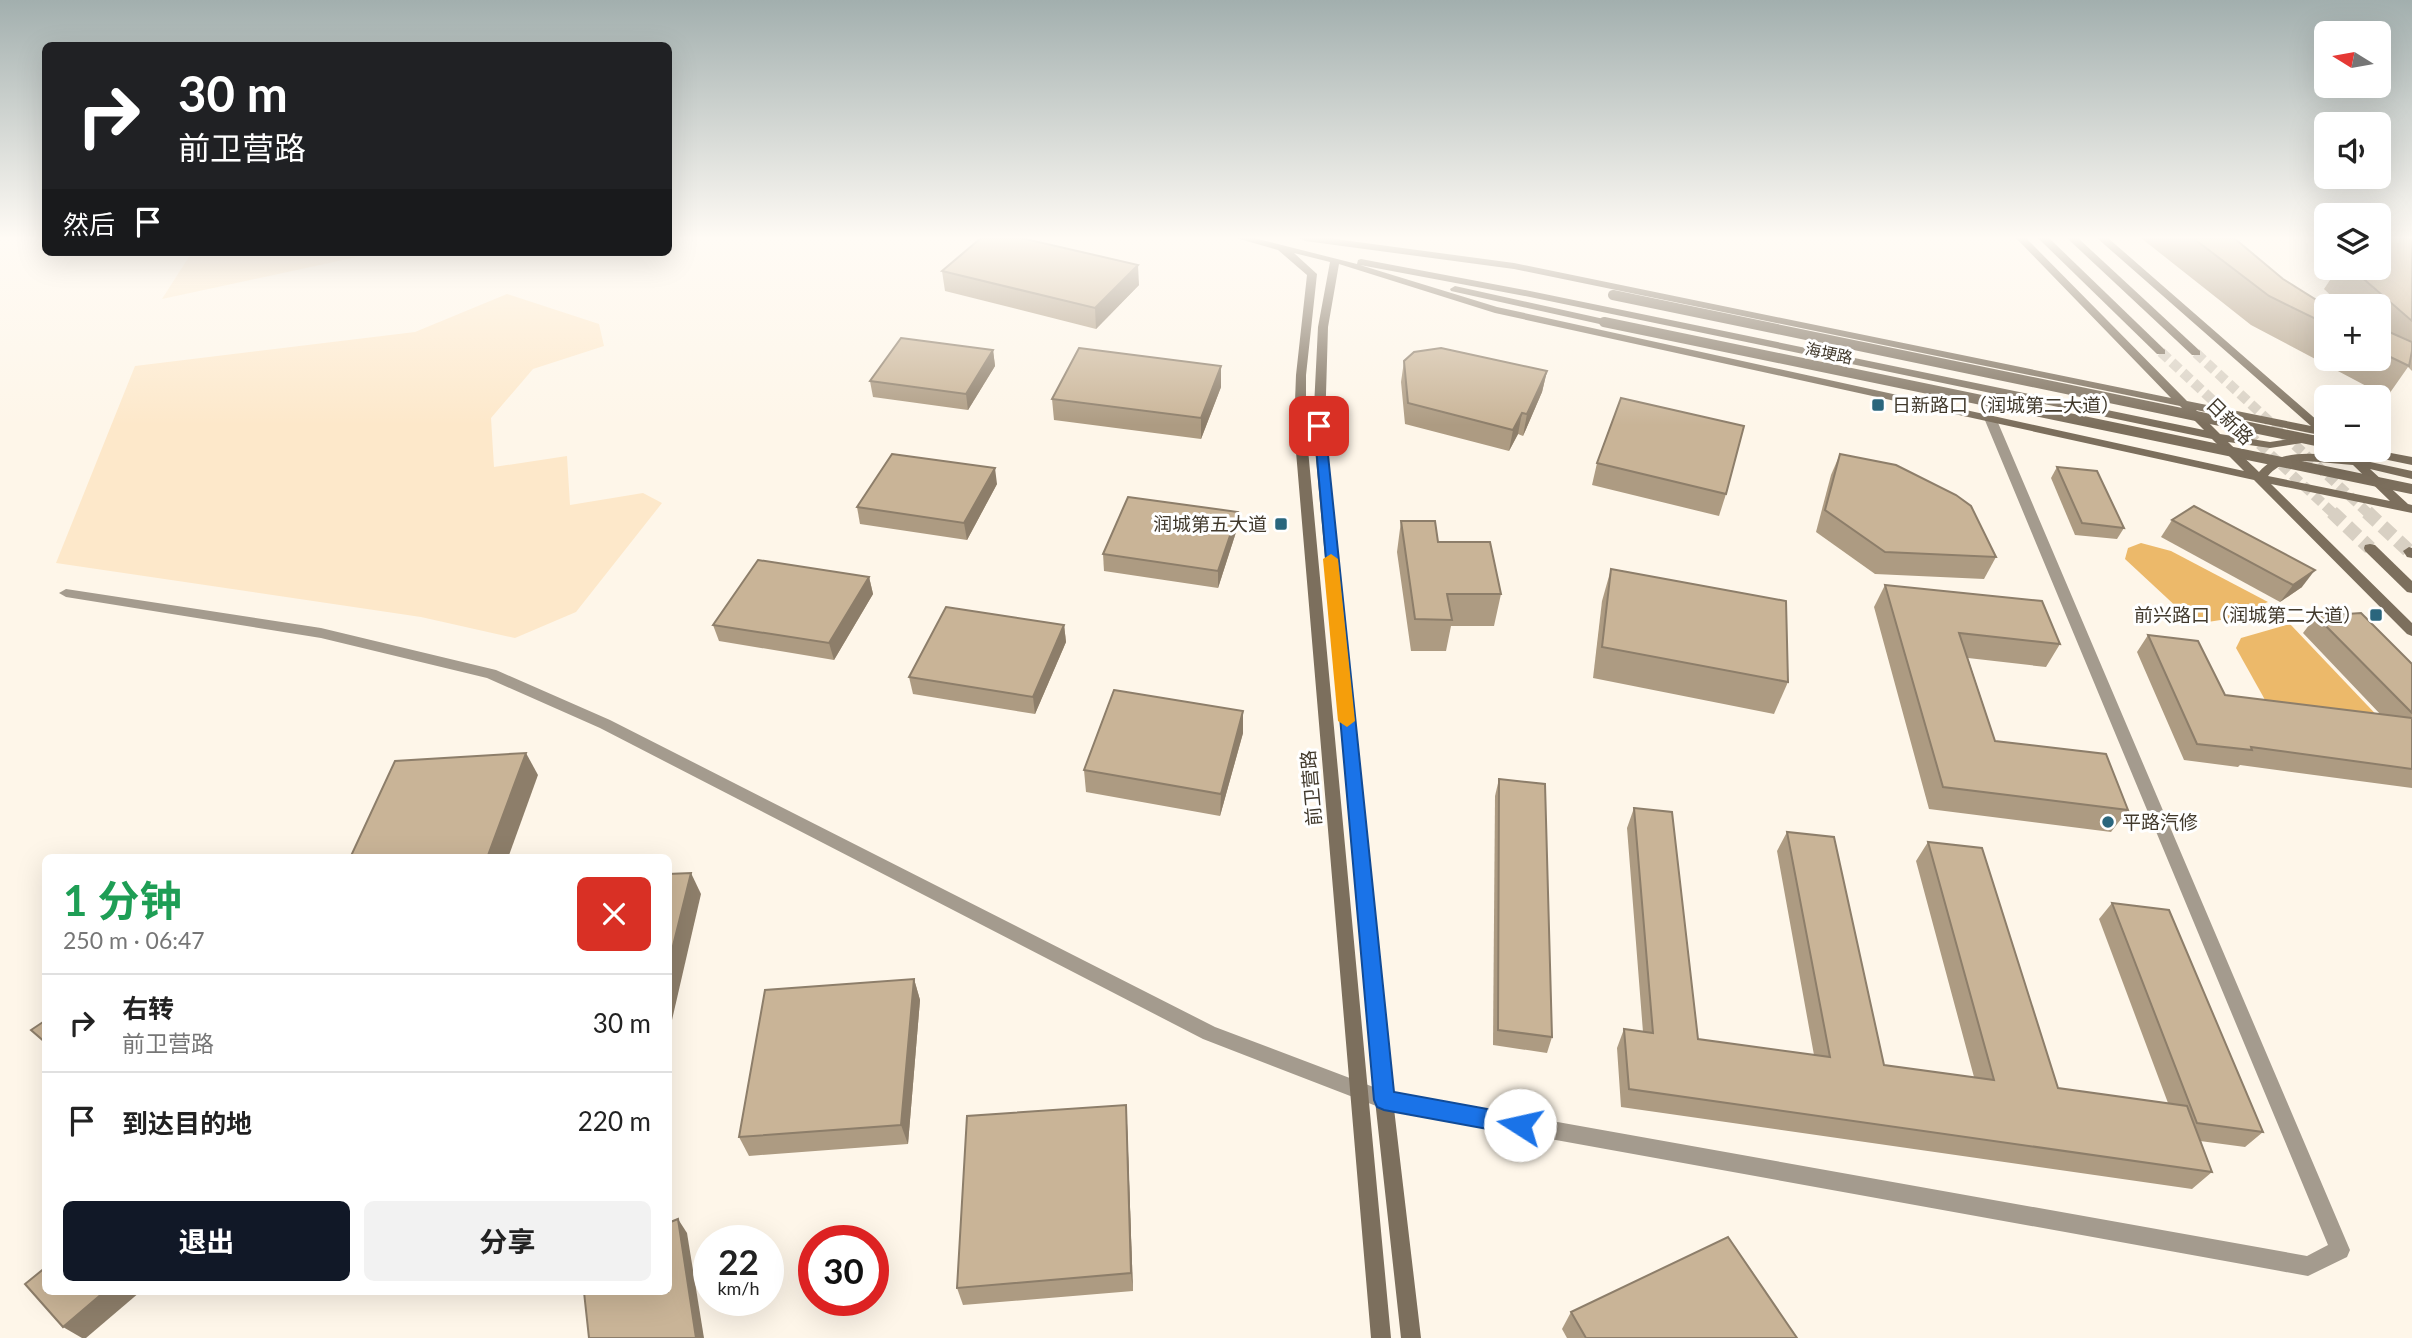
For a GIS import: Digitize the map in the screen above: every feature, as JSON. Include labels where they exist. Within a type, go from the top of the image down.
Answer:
[{"type":"main road","name":"前卫营路","points":[[1309,300],[1301,375],[1300,428],[1381,1338]]},
{"type":"main road","points":[[1328,300],[1324,327],[1319,426],[1384,1100],[1411,1338]]},
{"type":"main road","points":[[1464,300],[1495,310],[2410,510]]},
{"type":"main road","name":"海埂路","points":[[1510,300],[2412,489]]},
{"type":"main road","points":[[1561,300],[2219,437],[2285,444],[2314,438]]},
{"type":"main road","name":"海埂路","points":[[1639,300],[2314,441]]},
{"type":"main road","points":[[1681,300],[2314,431]]},
{"type":"main road","name":"日新路","points":[[2080,300],[2412,631]]},
{"type":"main road","points":[[2108,300],[2161,352]]},
{"type":"main road","points":[[2139,300],[2196,353]]},
{"type":"main road","points":[[2174,300],[2314,423]]},
{"type":"main road","points":[[2391,447],[2412,451]]},
{"type":"main road","points":[[2391,457],[2412,461]]},
{"type":"main road","points":[[2260,478],[2269,466],[2290,458],[2322,458],[2412,475]]},
{"type":"main road","points":[[2357,462],[2410,510]]},
{"type":"main road","points":[[2370,548],[2412,589]]},
{"type":"street","points":[[65,593],[321,633],[491,674],[606,724],[1209,1033],[1384,1100],[2308,1266],[2340,1250],[1990,418]]},
{"type":"shaded area","points":[[491,300],[527,300],[599,324],[604,346],[533,369],[491,418],[494,467],[567,456],[570,505],[643,493],[662,503],[576,612],[515,638],[421,617],[56,563],[135,366],[415,332]]},
{"type":"shaded area","points":[[2141,543],[2171,551],[2268,602],[2227,619],[2195,624],[2125,559],[2128,548]]},
{"type":"shaded area","points":[[2290,624],[2387,726],[2269,707],[2236,648],[2241,638]]},
{"type":"building","points":[[1064,300],[1103,300],[1095,308]]},
{"type":"building","points":[[2278,300],[2314,300],[2314,318]]},
{"type":"building","points":[[2391,300],[2412,300],[2412,321],[2391,303]]},
{"type":"building","points":[[2391,333],[2412,342],[2409,366],[2391,357]]},
{"type":"building","points":[[901,338],[993,350],[966,394],[870,381]]},
{"type":"building","points":[[1079,348],[1221,366],[1201,418],[1052,399]]},
{"type":"building","points":[[1441,348],[1547,371],[1527,414],[1522,413],[1513,430],[1408,403],[1404,361],[1414,352]]},
{"type":"building","points":[[1621,398],[1744,426],[1726,494],[1597,463]]},
{"type":"building","points":[[892,454],[995,468],[964,523],[857,507]]},
{"type":"building","points":[[1840,454],[1896,465],[1956,495],[1971,506],[1996,557],[1885,552],[1825,510]]},
{"type":"building","points":[[2057,467],[2097,471],[2124,528],[2082,523]]},
{"type":"building","points":[[1128,497],[1238,512],[1218,571],[1103,554]]},
{"type":"building","points":[[2194,506],[2315,570],[2293,585],[2172,520]]},
{"type":"building","points":[[1401,521],[1435,521],[1438,542],[1490,542],[1501,594],[1447,594],[1452,620],[1415,619]]},
{"type":"building","points":[[758,560],[869,577],[829,643],[713,625]]},
{"type":"building","points":[[1611,569],[1786,601],[1788,682],[1602,647]]},
{"type":"building","points":[[1885,585],[2042,601],[2060,644],[1959,633],[1995,741],[2106,754],[2128,810],[1943,787]]},
{"type":"building","points":[[946,607],[1064,625],[1033,697],[909,677]]},
{"type":"building","points":[[2361,613],[2412,664],[2412,713],[2316,616]]},
{"type":"building","points":[[2148,635],[2198,641],[2225,695],[2412,718],[2412,769],[2251,747],[2252,750],[2197,744]]},
{"type":"building","points":[[1114,690],[1243,711],[1221,794],[1084,770]]},
{"type":"building","points":[[526,753],[488,854],[352,854],[395,761]]},
{"type":"building","points":[[1499,779],[1545,784],[1552,1037],[1498,1030]]},
{"type":"building","points":[[1634,808],[1672,812],[1698,1039],[1830,1057],[1787,832],[1834,837],[1884,1065],[1994,1080],[1928,842],[1982,848],[2058,1088],[2187,1106],[2212,1172],[1629,1089],[1624,1029],[1653,1033]]},
{"type":"building","points":[[691,873],[672,950],[672,874]]},
{"type":"building","points":[[2112,903],[2169,910],[2263,1132],[2197,1123]]},
{"type":"building","points":[[914,979],[901,1125],[739,1137],[765,990]]},
{"type":"building","points":[[42,1023],[42,1040],[31,1030]]},
{"type":"building","points":[[1126,1105],[1131,1273],[957,1288],[967,1116]]},
{"type":"building","points":[[678,1219],[696,1338],[589,1338],[584,1295],[672,1295],[672,1221]]},
{"type":"building","points":[[1728,1237],[1797,1338],[1586,1338],[1571,1312]]},
{"type":"building","points":[[42,1270],[42,1295],[100,1295],[63,1327],[25,1284]]},
{"type":"tunnel","points":[[2161,352],[2334,514]]},
{"type":"tunnel","points":[[2196,353],[2369,514]]},
{"type":"tunnel","points":[[2332,512],[2370,548]]},
{"type":"tunnel","points":[[2367,512],[2409,551]]},
{"type":"slow traffic","points":[[1331,559],[1347,721]]},
{"type":"place","name":"日新路口（润城第二大道）","points":[[1878,405]]},
{"type":"place","name":"润城第五大道","points":[[1281,524]]},
{"type":"place","name":"前兴路口（润城第二大道）","points":[[2376,615]]},
{"type":"place","name":"平路汽修","points":[[2108,822]]},
{"type":"route","points":[[1319,426],[1384,1100],[1520,1125]]}]
